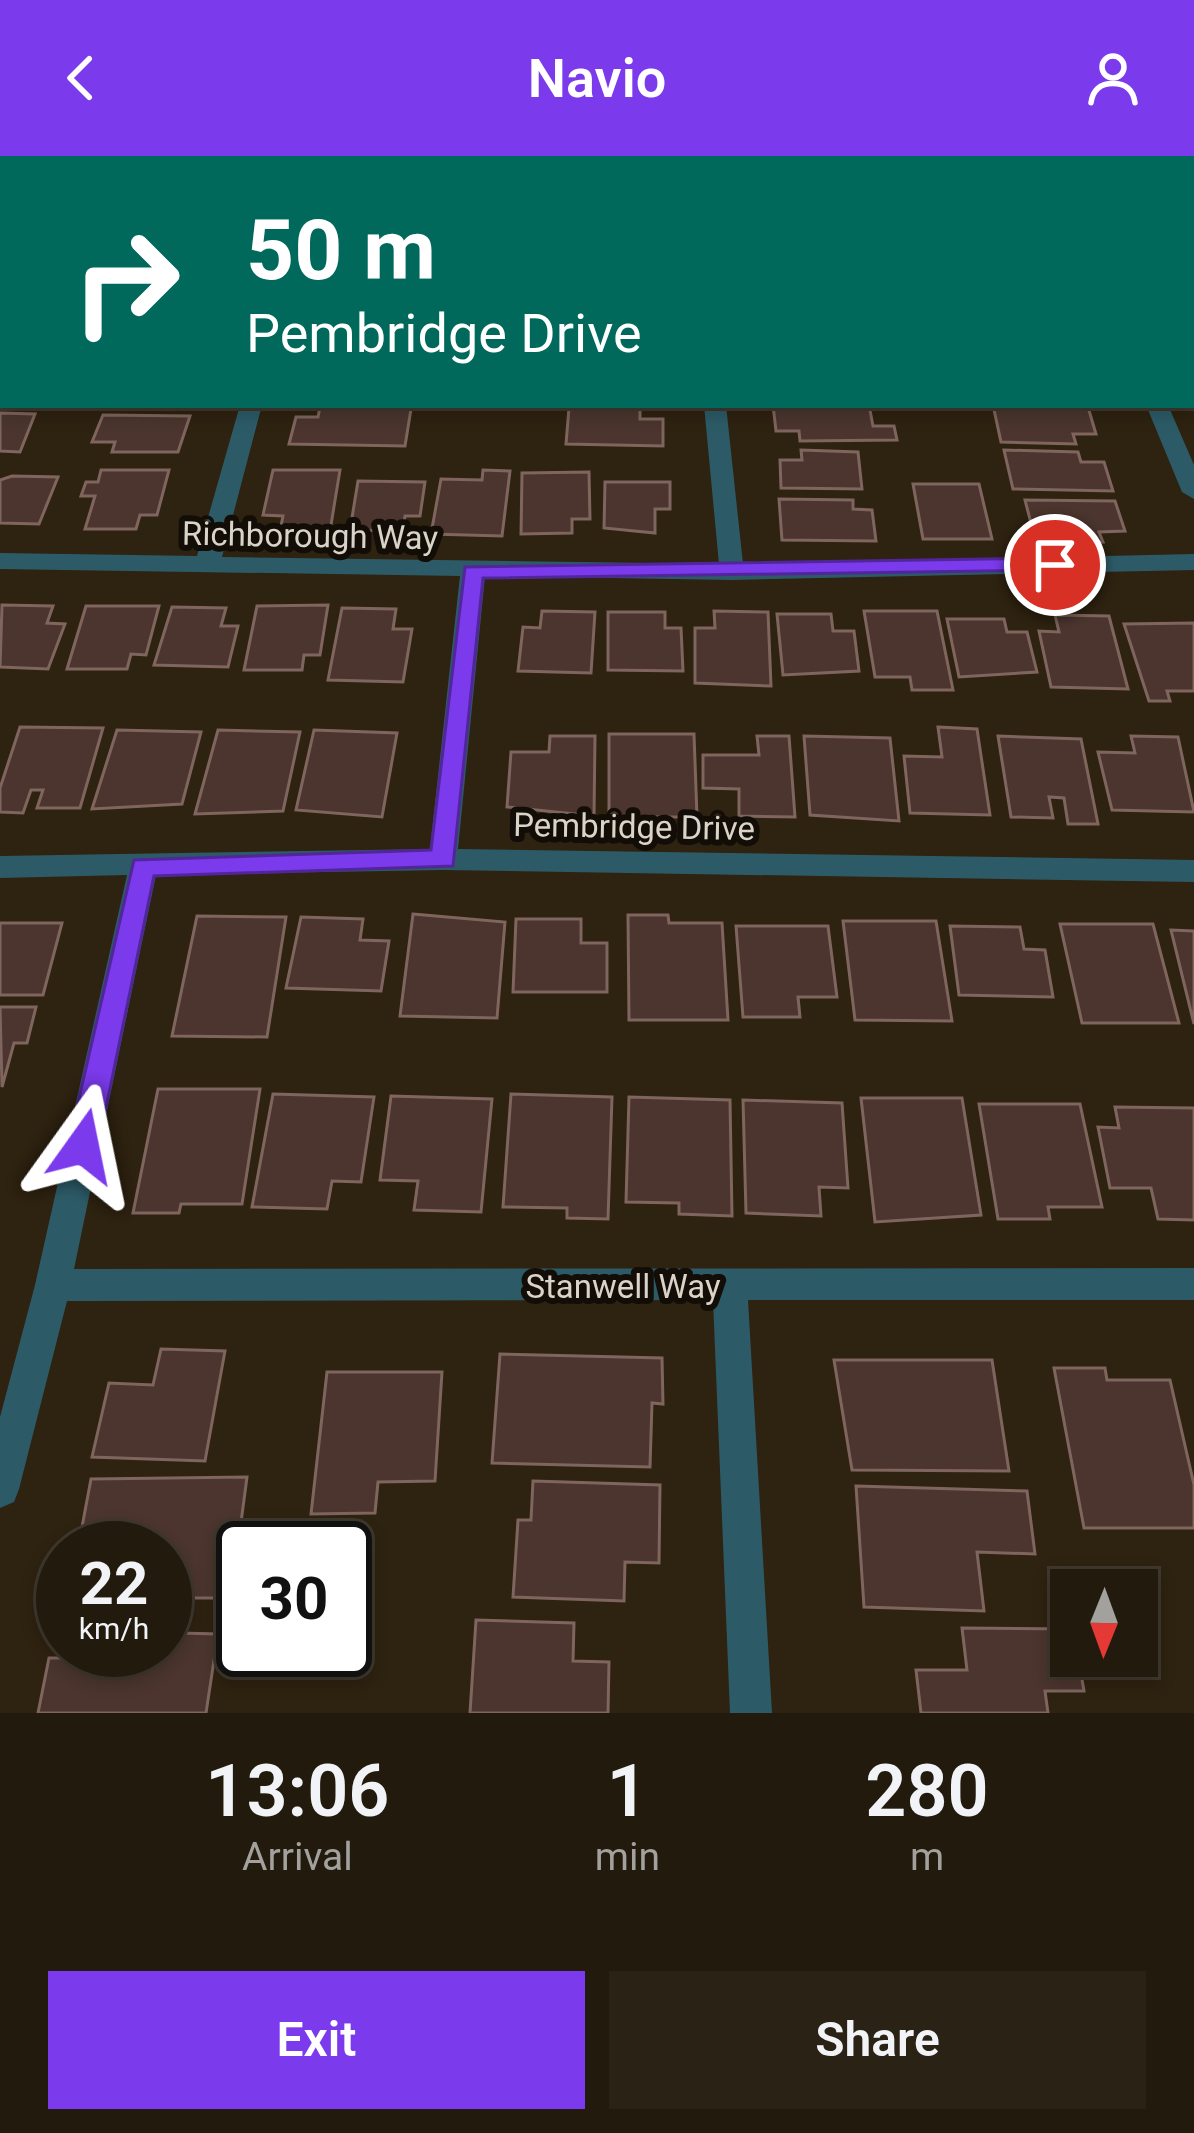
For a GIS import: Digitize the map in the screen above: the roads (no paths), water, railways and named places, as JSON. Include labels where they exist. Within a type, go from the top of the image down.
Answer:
[{"type":"street","points":[[207,566],[250,408]]},
{"type":"street","points":[[715,408],[733,572]]},
{"type":"street","points":[[1158,408],[1194,492]]},
{"type":"street","name":"Richborough Way","points":[[0,561],[473,572],[733,572],[1194,562]]},
{"type":"street","points":[[443,860],[473,572]]},
{"type":"street","name":"Pembridge Drive","points":[[0,867],[443,860],[1194,871]]},
{"type":"street","points":[[0,1489],[53,1286],[143,867]]},
{"type":"street","name":"Stanwell Way","points":[[53,1286],[1194,1284]]},
{"type":"street","points":[[730,1286],[751,1713]]}]
